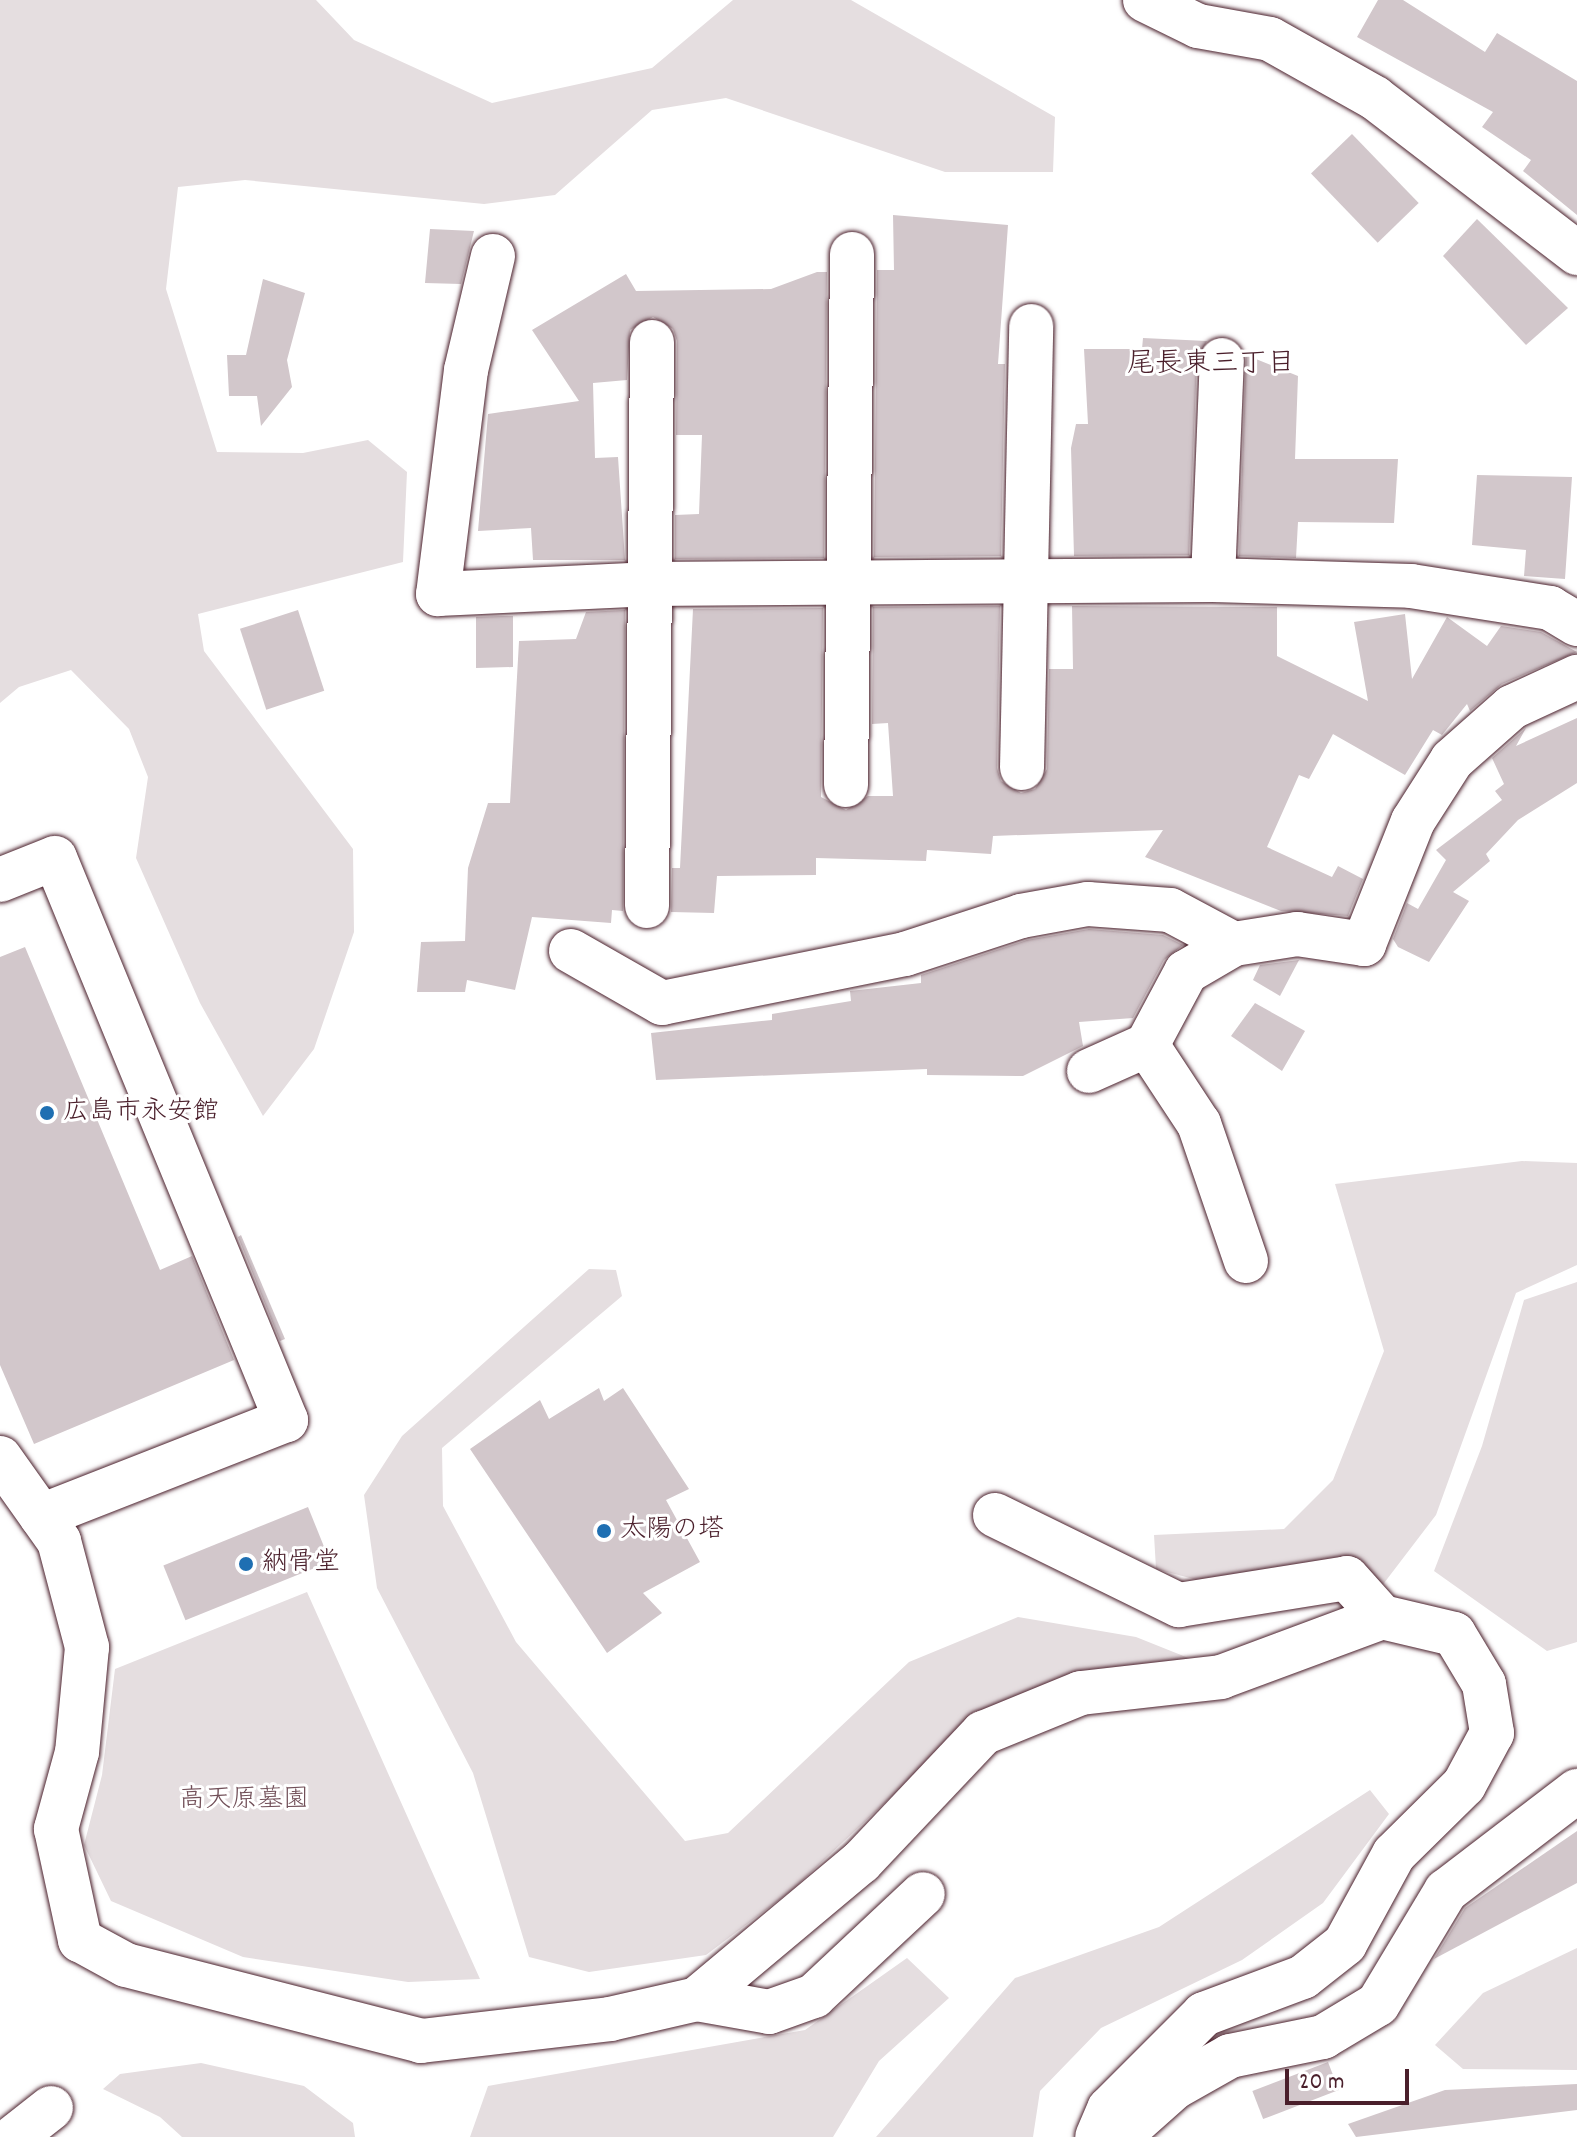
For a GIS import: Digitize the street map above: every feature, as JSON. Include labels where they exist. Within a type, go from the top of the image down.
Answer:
[{"type":"street","points":[[1145,0],[1198,26],[1270,39],[1375,98],[1577,253]]},
{"type":"street","points":[[846,785],[852,254]]},
{"type":"street","points":[[493,256],[466,370],[438,594],[647,584],[1028,578],[1213,580],[1411,586],[1550,608],[1577,624]]},
{"type":"street","points":[[1022,768],[1031,326]]},
{"type":"street","points":[[647,906],[647,584],[652,342]]},
{"type":"street","points":[[1213,580],[1222,360]]},
{"type":"street","points":[[1089,1071],[1147,1045],[1186,972],[1234,944],[1297,934],[1364,944],[1413,821],[1452,760],[1512,707],[1577,677]]},
{"type":"street","points":[[0,880],[55,858],[286,1420],[41,1516]]},
{"type":"street","points":[[571,951],[662,1003],[905,954],[1021,916],[1088,904],[1170,910],[1234,944]]},
{"type":"street","points":[[1147,1045],[1199,1124],[1246,1261]]},
{"type":"street","points":[[0,1458],[59,1541],[87,1647],[77,1752],[56,1829],[80,1940],[126,1965],[421,2041],[610,2019],[697,1999],[769,2012],[814,1996],[923,1894]]},
{"type":"street","points":[[995,1515],[1179,1605],[1347,1578],[1382,1617]]},
{"type":"street","points":[[697,1999],[861,1862],[983,1733],[1081,1693],[1221,1677],[1382,1617],[1454,1634],[1484,1684],[1492,1733],[1464,1785],[1394,1854],[1345,1944],[1303,1977],[1204,2014],[1109,2109],[1097,2137]]},
{"type":"street","points":[[1119,2137],[1175,2087],[1230,2056],[1323,2037],[1378,2004],[1446,1891],[1577,1791]]},
{"type":"street","points":[[14,2137],[51,2108]]},
{"type":"green space","points":[[0,0],[316,0],[354,40],[492,103],[652,68],[733,0],[851,0],[1055,117],[1053,172],[945,172],[726,98],[652,110],[555,195],[484,204],[245,180],[178,187],[166,289],[217,452],[303,453],[368,440],[407,472],[403,562],[198,614],[204,651],[353,849],[354,932],[314,1049],[263,1116],[200,1003],[136,858],[148,777],[129,729],[71,670],[19,687],[0,703]]},
{"type":"green space","points":[[1522,1161],[1577,1163],[1577,1265],[1516,1293],[1436,1515],[1378,1591],[1246,1593],[1156,1569],[1154,1535],[1284,1529],[1333,1480],[1384,1351],[1335,1184]]},
{"type":"green space","points":[[589,1269],[616,1270],[622,1296],[442,1448],[443,1506],[516,1642],[685,1841],[728,1833],[909,1662],[1018,1617],[1136,1637],[1211,1667],[972,1721],[792,1890],[706,1955],[589,1972],[529,1957],[473,1773],[377,1588],[364,1495],[402,1436]]},
{"type":"green space","points":[[1577,1282],[1577,1642],[1547,1651],[1434,1571],[1482,1446],[1524,1300]]},
{"type":"green space","name":"高天原墓園","points":[[307,1592],[480,1979],[408,1982],[243,1957],[111,1901],[84,1845],[102,1775],[115,1669]]},
{"type":"green space","points":[[1370,1790],[1389,1814],[1323,1903],[1242,1960],[1101,2028],[1040,2091],[1033,2137],[876,2137],[1015,1978],[1159,1927]]},
{"type":"green space","points":[[1577,1948],[1577,2070],[1463,2069],[1435,2045],[1483,1993]]},
{"type":"green space","points":[[907,1958],[949,1998],[879,2061],[833,2137],[470,2137],[488,2086],[805,2030]]},
{"type":"green space","points":[[201,2063],[304,2086],[353,2123],[355,2137],[182,2137],[160,2117],[103,2089],[120,2074]]},
{"type":"building","points":[[1378,0],[1403,0],[1485,52],[1497,33],[1577,81],[1577,215],[1523,171],[1531,160],[1482,127],[1493,112],[1357,37]]},
{"type":"building","points":[[1352,134],[1419,203],[1378,243],[1311,174]]},
{"type":"building","points":[[893,215],[1008,225],[998,364],[1005,364],[1001,556],[874,557],[877,270],[894,270]]},
{"type":"building","points":[[1477,219],[1568,308],[1526,345],[1443,256]]},
{"type":"building","points":[[430,229],[474,231],[461,284],[425,283]]},
{"type":"building","points":[[817,272],[827,272],[824,558],[675,559],[675,515],[699,514],[702,435],[676,435],[677,341],[673,329],[653,317],[630,330],[627,380],[593,383],[595,458],[618,457],[625,560],[533,560],[531,528],[478,531],[488,414],[579,401],[532,330],[626,274],[636,291],[771,289]]},
{"type":"building","points":[[263,279],[305,293],[287,360],[292,387],[261,426],[257,396],[229,396],[227,355],[246,355]]},
{"type":"building","points":[[1143,338],[1207,341],[1197,359],[1189,555],[1074,556],[1071,448],[1076,424],[1088,424],[1084,349],[1142,349]]},
{"type":"building","points":[[1246,355],[1298,376],[1295,459],[1398,459],[1394,523],[1298,522],[1296,558],[1239,556]]},
{"type":"building","points":[[1477,475],[1572,477],[1565,579],[1524,576],[1526,550],[1472,545]]},
{"type":"building","points":[[1000,606],[997,768],[1001,781],[1021,793],[1035,789],[1047,769],[1049,669],[1073,669],[1072,606],[1277,607],[1277,656],[1368,701],[1354,622],[1405,614],[1412,679],[1447,617],[1487,646],[1501,626],[1541,632],[1577,652],[1502,684],[1470,711],[1467,704],[1442,735],[1433,730],[1405,775],[1333,734],[1309,779],[1299,775],[1267,847],[1332,877],[1338,866],[1363,879],[1348,916],[1281,911],[1145,857],[1163,830],[993,836],[991,854],[927,850],[926,861],[816,858],[816,875],[717,876],[714,913],[671,912],[672,868],[680,868],[693,609],[823,608],[821,797],[846,810],[868,796],[893,796],[888,723],[872,724],[873,607]]},
{"type":"building","points":[[298,610],[324,691],[266,710],[240,629]]},
{"type":"building","points":[[625,610],[623,911],[612,910],[611,923],[532,917],[515,990],[467,980],[465,992],[417,992],[421,942],[465,941],[468,868],[488,803],[510,803],[519,641],[576,639],[586,612]]},
{"type":"building","points":[[513,616],[513,667],[476,668],[476,617]]},
{"type":"building","points":[[1577,718],[1577,783],[1518,820],[1486,854],[1490,861],[1453,892],[1469,901],[1429,962],[1398,947],[1393,939],[1407,903],[1418,909],[1446,860],[1436,850],[1502,800],[1495,791],[1504,784],[1492,758],[1526,728],[1516,746]]},
{"type":"building","points":[[1089,929],[1163,935],[1183,945],[1164,960],[1133,1018],[1079,1022],[1083,1046],[1023,1076],[927,1075],[927,1069],[656,1080],[651,1033],[772,1020],[772,1014],[851,1001],[850,991],[921,983],[921,975],[1027,940]]},
{"type":"building","points":[[25,947],[160,1270],[192,1256],[234,1360],[34,1444],[0,1365],[0,957]]},
{"type":"building","points":[[1299,960],[1280,996],[1253,980],[1260,965]]},
{"type":"building","points":[[1255,1003],[1305,1031],[1282,1071],[1231,1036]]},
{"type":"building","points":[[241,1235],[285,1339],[280,1341],[238,1237]]},
{"type":"building","name":"太陽の塔","points":[[599,1388],[604,1401],[623,1388],[689,1489],[666,1500],[700,1562],[643,1593],[662,1613],[607,1653],[470,1449],[540,1400],[549,1419]]},
{"type":"building","name":"納骨堂","points":[[308,1507],[330,1562],[185,1620],[163,1565]]},
{"type":"building","points":[[1577,1831],[1577,1883],[1434,1959],[1465,1908]]},
{"type":"building","points":[[1328,2062],[1339,2090],[1263,2119],[1252,2091]]},
{"type":"building","points":[[1577,2084],[1577,2110],[1356,2137],[1348,2124],[1445,2090]]},
{"type":"place","name":"広島市永安館","points":[[47,1113]]},
{"type":"place","name":"太陽の塔","points":[[604,1531]]},
{"type":"place","name":"納骨堂","points":[[246,1564]]},
{"type":"district","name":"尾長東三丁目","points":[[1211,366]]}]
